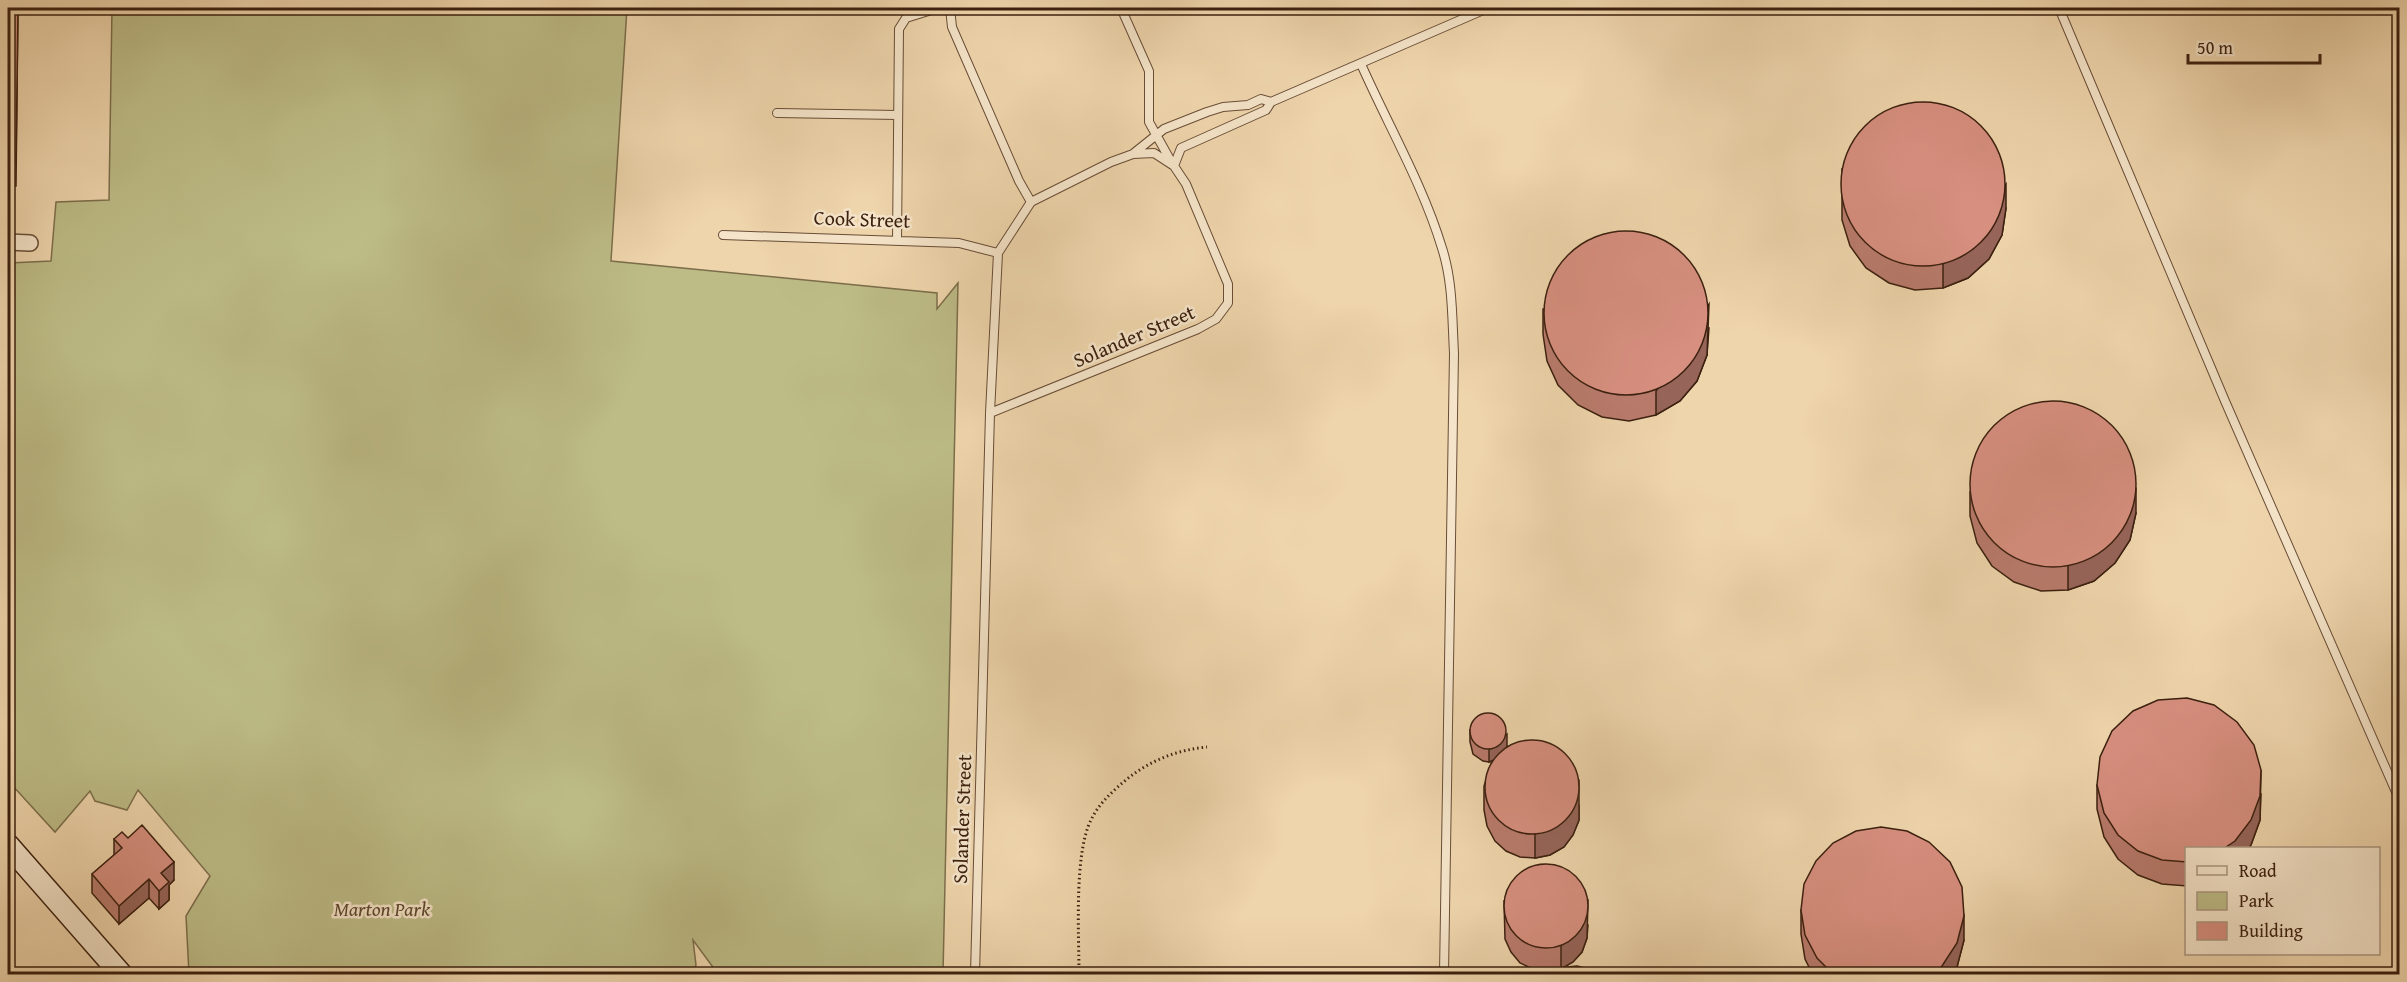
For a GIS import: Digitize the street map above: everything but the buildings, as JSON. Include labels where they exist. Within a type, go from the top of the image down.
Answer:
[{"type":"main road","points":[[8,845],[121,975]]},
{"type":"street","points":[[8,242],[30,243]]},
{"type":"lane","points":[[897,241],[899,30],[906,18],[938,8]]},
{"type":"lane","points":[[950,8],[952,27],[956,37],[1019,181],[1031,202]]},
{"type":"lane","name":"Solander Street","points":[[990,413],[1198,328],[1216,319],[1228,303],[1228,284],[1186,184],[1149,122],[1149,71],[1121,8]]},
{"type":"lane","points":[[998,253],[1031,202],[1111,162],[1133,154],[1154,153],[1174,166],[1181,148],[1266,110],[1271,102],[1488,8]]},
{"type":"lane","points":[[2058,8],[2243,444],[2400,801]]},
{"type":"lane","points":[[1361,64],[1430,215],[1443,249],[1449,279],[1454,353],[1444,975]]},
{"type":"lane","points":[[1133,154],[1164,129],[1223,107],[1248,105],[1262,99],[1271,102]]},
{"type":"lane","points":[[777,113],[898,115]]},
{"type":"lane","name":"Cook Street","points":[[723,235],[959,243],[998,253]]},
{"type":"lane","name":"Solander Street","points":[[975,975],[990,413],[998,253]]},
{"type":"path","points":[[1079,975],[1081,867],[1083,844],[1089,821],[1099,806],[1136,772],[1165,756],[1185,749],[1207,747]]},
{"type":"green space","name":"Marton Park","points":[[112,8],[627,8],[611,261],[937,293],[937,309],[958,283],[943,974],[718,974],[693,940],[696,965],[691,974],[189,974],[186,916],[210,876],[138,790],[127,810],[95,801],[90,791],[55,832],[8,783],[9,263],[51,261],[56,202],[109,200]]}]
